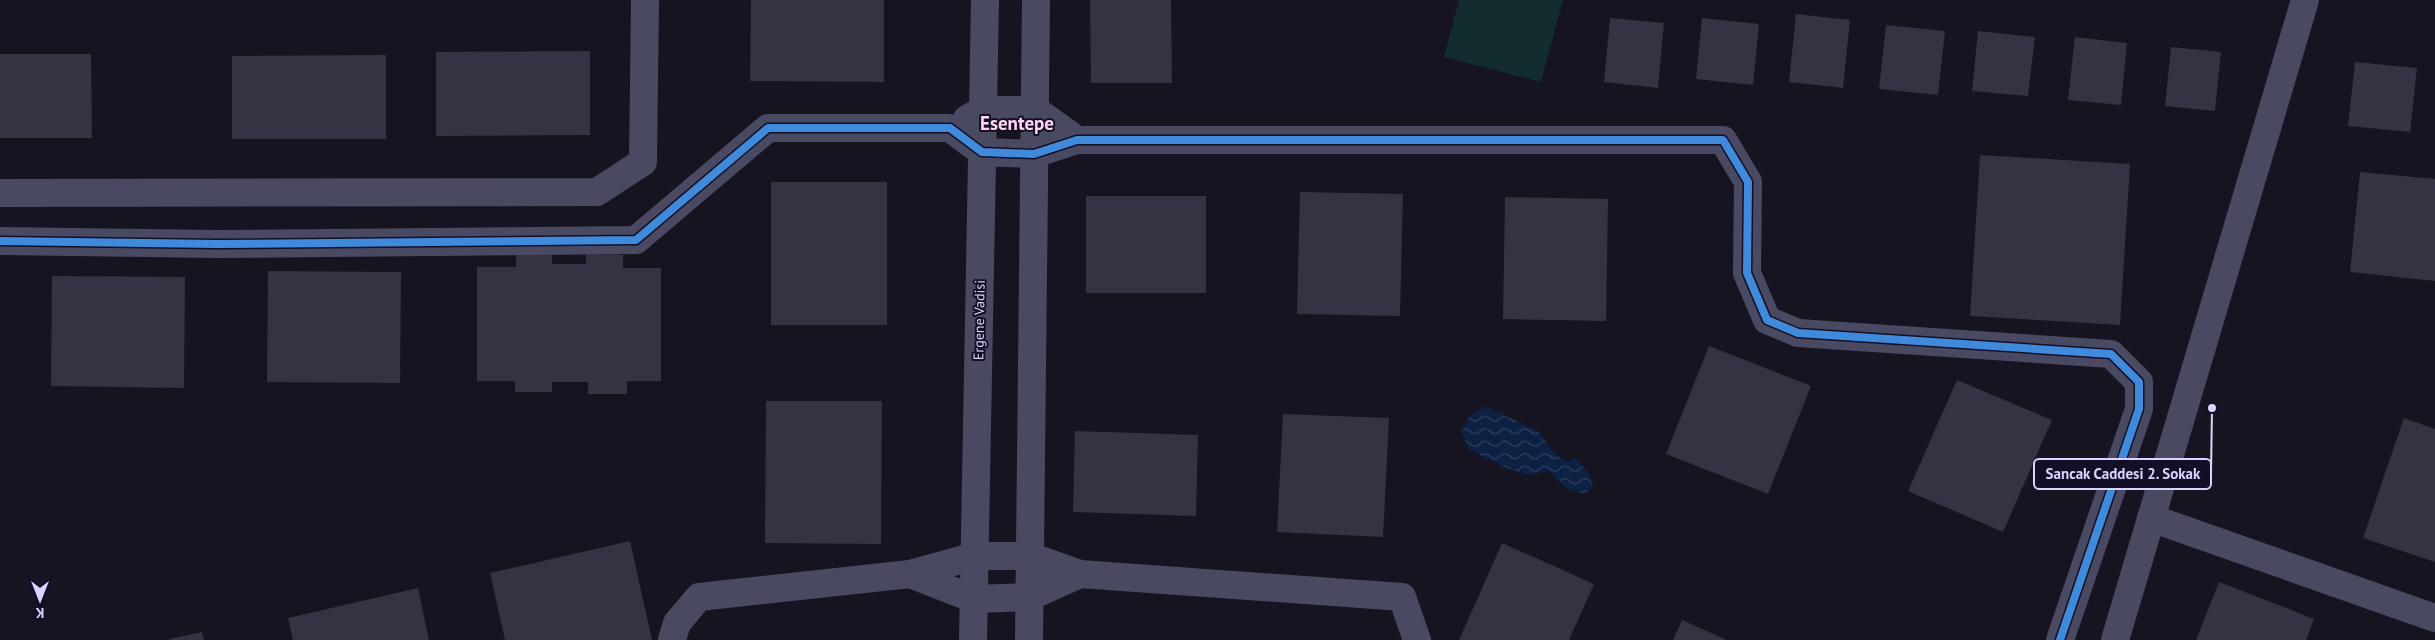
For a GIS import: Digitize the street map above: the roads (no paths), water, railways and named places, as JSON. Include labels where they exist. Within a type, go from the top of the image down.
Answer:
[{"type":"street","points":[[0,194],[597,192],[644,162],[645,0]]},
{"type":"street","name":"Ergene Vadisi","points":[[973,640],[985,0]]},
{"type":"street","points":[[1029,640],[1036,0]]},
{"type":"street","points":[[2115,640],[2305,0]]},
{"type":"street","points":[[0,241],[216,244],[636,240],[768,128],[950,128],[983,110],[1035,110],[1077,140]]},
{"type":"street","points":[[950,128],[982,152],[1034,154],[1077,140],[1723,140],[1748,182],[1747,273],[1767,320],[1798,333],[2111,354],[2139,382],[2139,409],[2060,640]]},
{"type":"street","points":[[2151,518],[2435,618]]},
{"type":"street","points":[[672,640],[677,623],[699,598],[910,574],[975,556],[1030,556],[1080,574],[1402,598],[1417,640]]},
{"type":"street","points":[[910,574],[974,599],[1029,598],[1080,574]]},
{"type":"water","points":[[1485,406],[1538,431],[1553,451],[1565,462],[1576,459],[1589,473],[1593,488],[1584,494],[1568,490],[1549,471],[1529,475],[1506,468],[1469,450],[1461,432],[1470,415]]},
{"type":"place","name":"Sancak Caddesi 2. Sokak","points":[[2212,408]]},
{"type":"district","name":"Esentepe","points":[[1017,123]]}]
